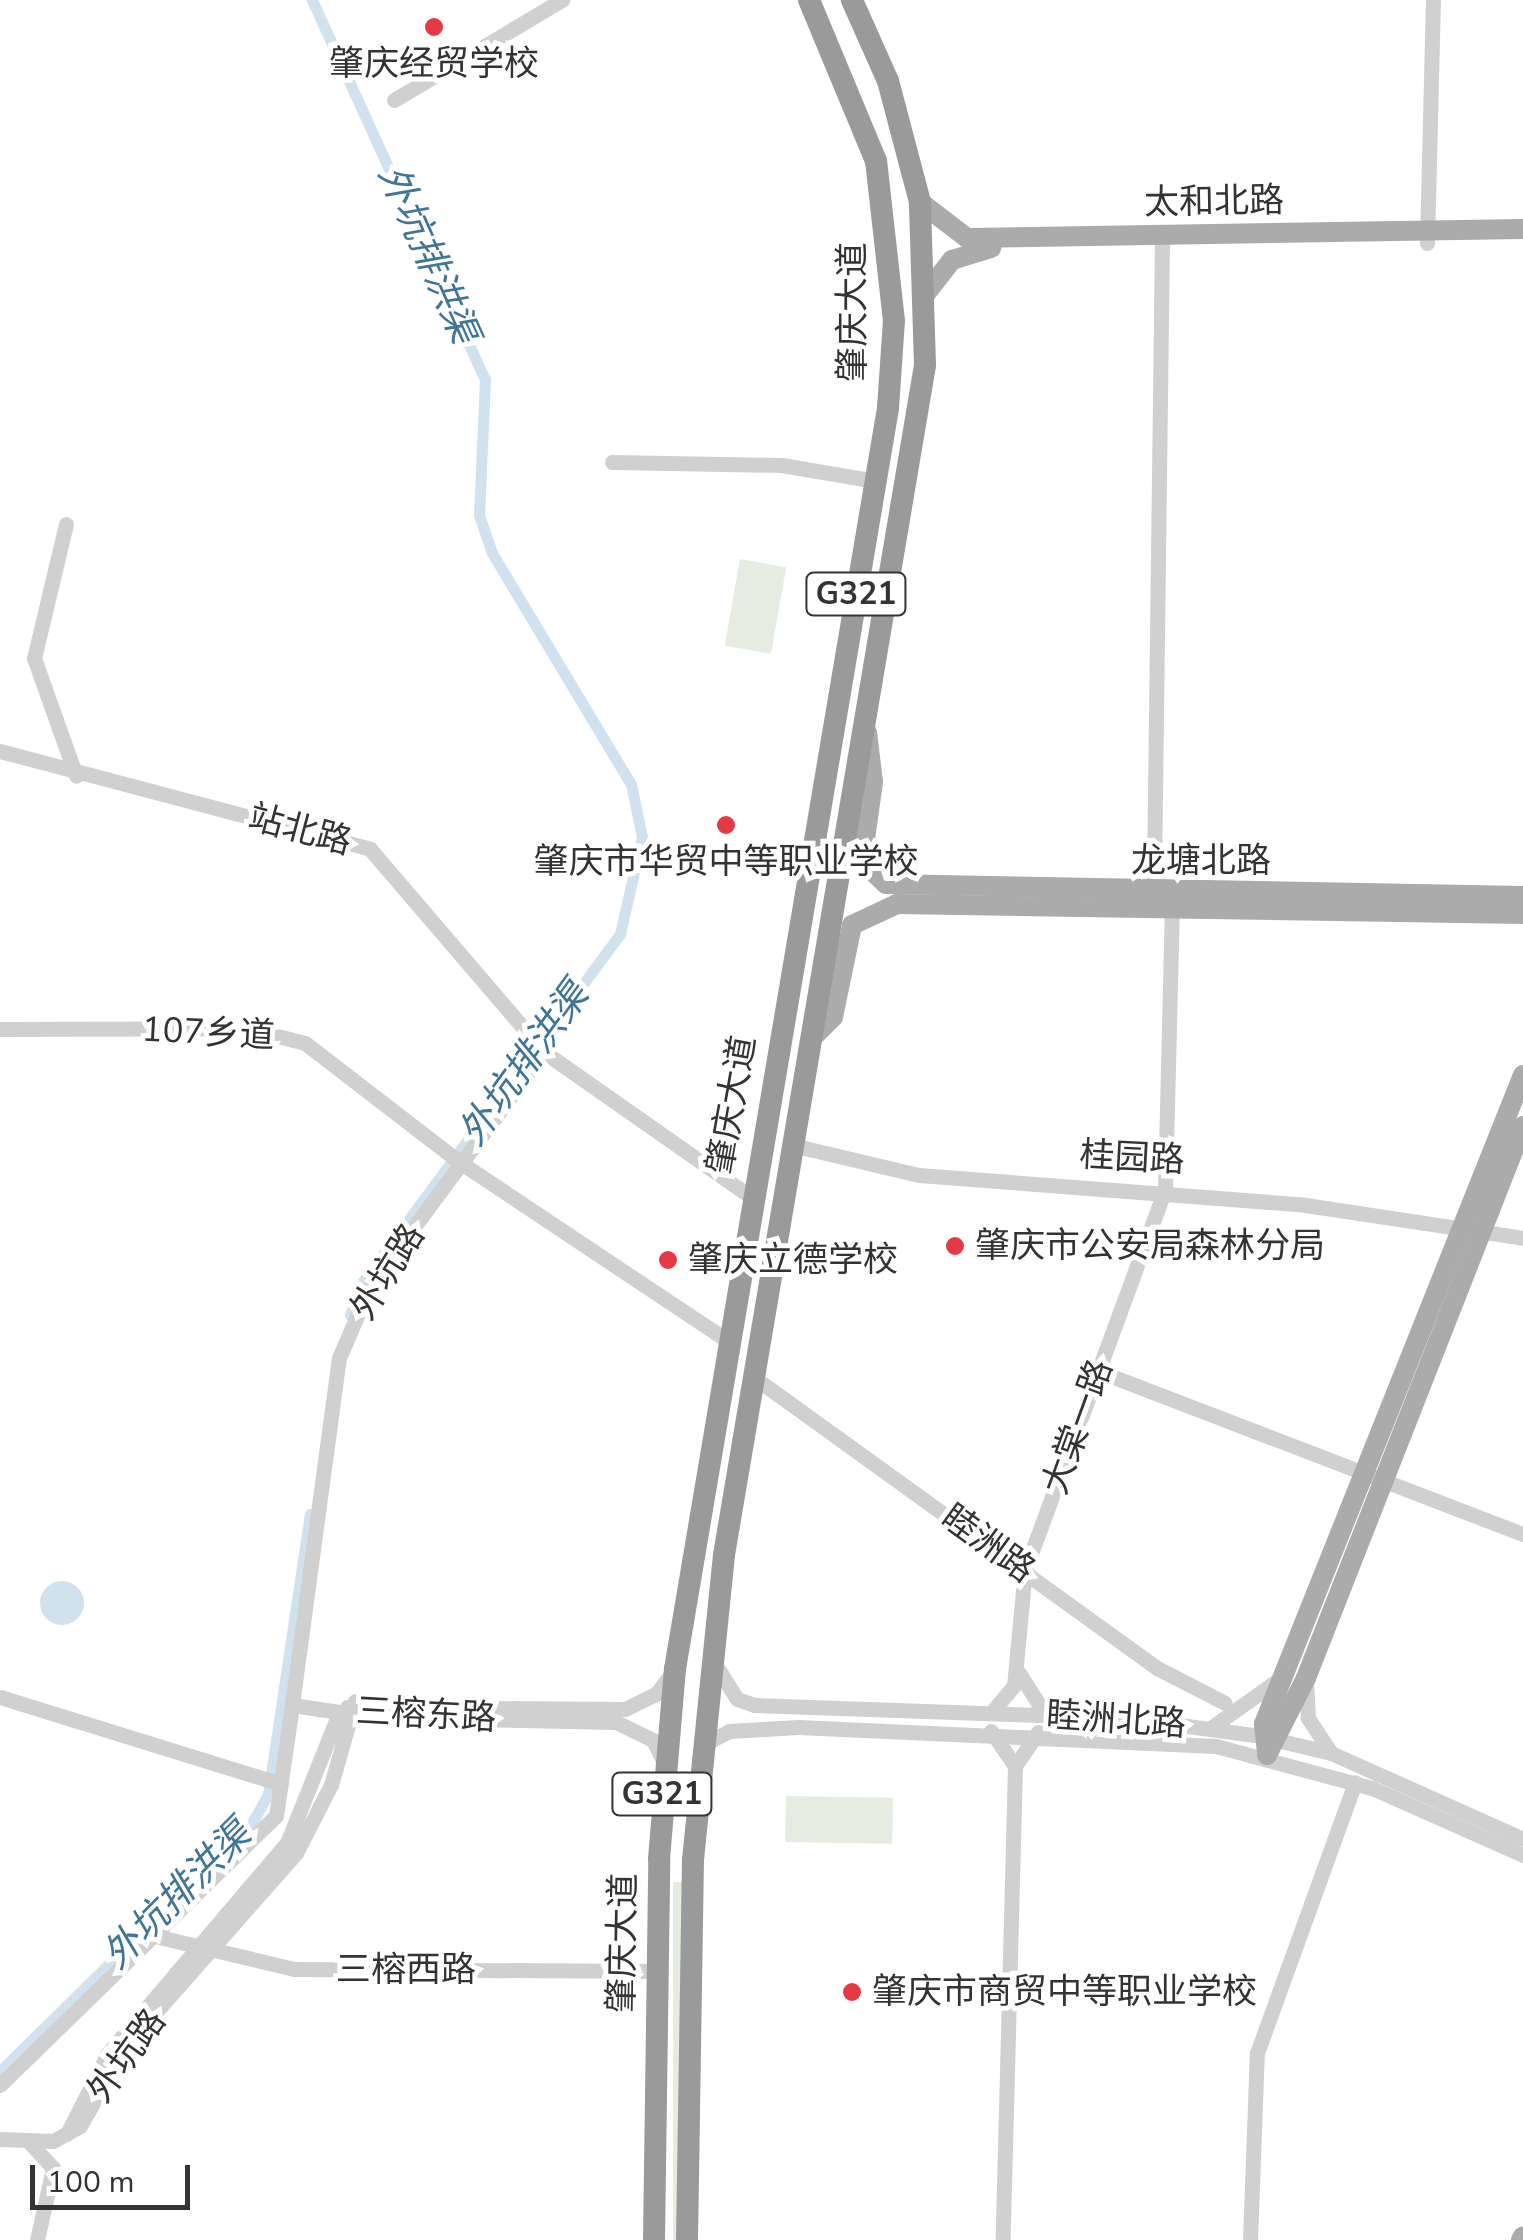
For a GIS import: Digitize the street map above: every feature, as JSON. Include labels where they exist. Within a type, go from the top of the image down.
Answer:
[{"type":"highway","name":"肇庆大道","points":[[654,2240],[659,1868],[664,1763],[675,1668],[751,1197],[876,481],[894,321],[888,225],[851,83],[809,0]]},
{"type":"highway","name":"肇庆大道","points":[[755,1378],[918,419],[927,292],[920,202],[888,81],[852,0]]},
{"type":"highway","points":[[834,724],[839,756],[828,824],[850,828]]},
{"type":"highway","points":[[789,983],[808,998],[795,1077],[803,1108]]},
{"type":"highway","name":"G321","points":[[687,2240],[693,1869],[702,1745],[755,1378]]},
{"type":"highway","points":[[659,1868],[693,1869]]},
{"type":"main road","name":"太和北路","points":[[920,202],[967,238],[1427,237],[1523,230]]},
{"type":"main road","name":"太和北路","points":[[1427,237],[1523,242]]},
{"type":"main road","name":"太和北路","points":[[927,292],[952,260],[976,248],[1162,240]]},
{"type":"main road","points":[[816,1034],[833,1018],[852,925],[897,895],[862,861],[873,782],[866,725]]},
{"type":"main road","name":"龙塘北路","points":[[897,895],[1168,902],[1512,899],[1523,914]]},
{"type":"main road","points":[[1512,899],[1523,925]]},
{"type":"main road","points":[[1475,1226],[1523,1076]]},
{"type":"main road","points":[[1269,1744],[1284,1673],[1374,1477],[1475,1226],[1523,1126]]},
{"type":"main road","points":[[1269,1744],[1306,1678],[1374,1477]]},
{"type":"street","points":[[394,100],[536,7],[562,0]]},
{"type":"street","points":[[1427,237],[1434,0]]},
{"type":"street","name":"大棠一路","points":[[1018,1670],[1025,1570],[1165,1190],[1168,902],[1154,875],[1162,240]]},
{"type":"street","points":[[612,462],[782,465],[876,481]]},
{"type":"street","points":[[66,524],[34,658],[76,776]]},
{"type":"street","name":"站北路","points":[[0,751],[76,776],[370,849],[544,1052]]},
{"type":"street","name":"107乡道","points":[[0,1030],[279,1033],[336,1065],[461,1163],[728,1341]]},
{"type":"street","points":[[544,1052],[751,1197]]},
{"type":"street","name":"外坑路","points":[[0,2085],[159,1937],[276,1816],[338,1358],[370,1286],[544,1052]]},
{"type":"street","name":"桂园路","points":[[796,1146],[975,1182],[1165,1190],[1475,1226],[1523,1238]]},
{"type":"street","points":[[1098,1371],[1523,1534]]},
{"type":"street","name":"睦洲路","points":[[755,1378],[1160,1669],[1225,1703]]},
{"type":"street","name":"睦洲北路","points":[[712,1658],[736,1698],[799,1709],[1045,1714],[1212,1727],[1269,1744],[1523,1855]]},
{"type":"street","points":[[664,1763],[653,1740],[621,1716],[656,1694],[675,1668]]},
{"type":"street","points":[[990,1713],[1018,1670],[1045,1714]]},
{"type":"street","points":[[1212,1727],[1284,1673]]},
{"type":"street","points":[[1306,1678],[1308,1718],[1331,1754]]},
{"type":"street","points":[[0,1697],[281,1784]]},
{"type":"street","name":"三榕东路","points":[[292,1705],[621,1716]]},
{"type":"street","name":"外坑路","points":[[29,2142],[68,2134],[108,2053],[204,1950],[286,1843],[320,1781],[349,1709]]},
{"type":"street","points":[[798,1727],[770,1715],[799,1709]]},
{"type":"street","name":"睦洲北路","points":[[702,1745],[730,1731],[798,1727],[1038,1732],[1269,1744],[1331,1754],[1523,1839]]},
{"type":"street","points":[[991,1731],[1015,1766]]},
{"type":"street","points":[[1003,2240],[1015,1766],[1038,1732]]},
{"type":"street","points":[[1250,2240],[1257,2053],[1355,1782]]},
{"type":"street","name":"三榕西路","points":[[159,1937],[294,1970],[658,1971]]},
{"type":"street","points":[[0,2139],[29,2142],[52,2168],[37,2240]]},
{"type":"shaded area","points":[[740,559],[786,567],[771,654],[725,646]]},
{"type":"shaded area","points":[[786,1796],[893,1798],[892,1844],[785,1842]]},
{"type":"shaded area","points":[[673,1882],[688,1882],[688,2240],[673,2240]]},
{"type":"water","points":[[62,1581],[77,1588],[84,1603],[77,1618],[62,1625],[47,1618],[40,1603],[47,1588]]},
{"type":"waterway","name":"外坑排洪渠","points":[[312,0],[485,379],[479,515],[492,553],[631,784],[642,837],[620,934],[362,1283],[350,1315]]},
{"type":"waterway","name":"外坑排洪渠","points":[[0,2071],[252,1823],[268,1794],[310,1514]]},
{"type":"place","name":"肇庆经贸学校","points":[[434,27]]},
{"type":"place","name":"肇庆市华贸中等职业学校","points":[[726,825]]},
{"type":"place","name":"肇庆市公安局森林分局","points":[[955,1246]]},
{"type":"place","name":"肇庆立德学校","points":[[668,1260]]},
{"type":"place","name":"肇庆市商贸中等职业学校","points":[[852,1992]]}]
